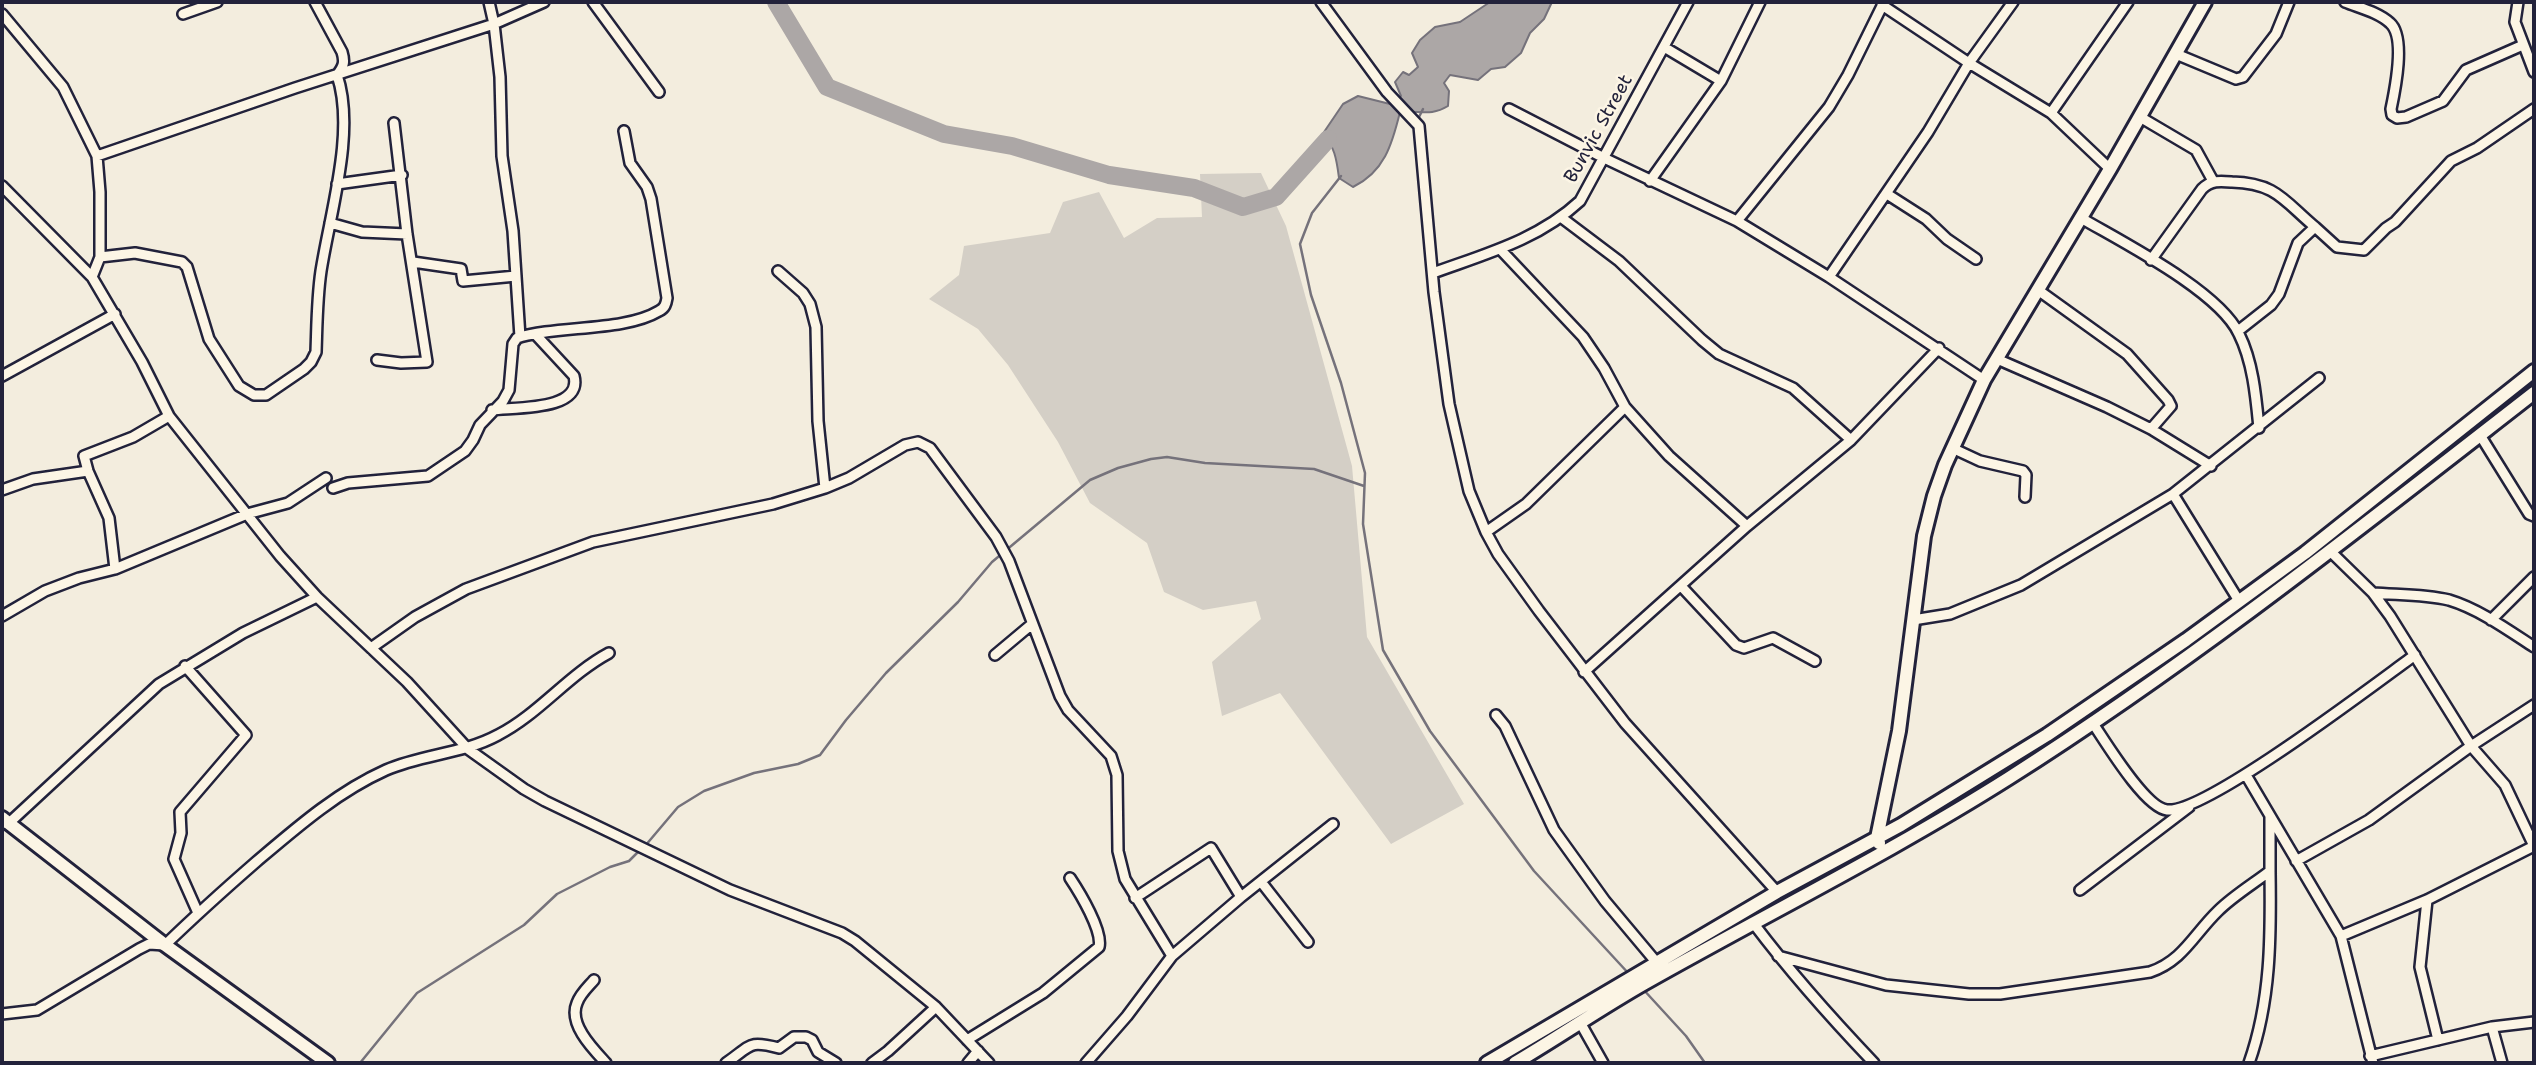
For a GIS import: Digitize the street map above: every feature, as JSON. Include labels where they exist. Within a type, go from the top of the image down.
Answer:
[{"type":"main road","points":[[1882,853],[1877,838],[1899,731],[1924,536],[1934,496],[1952,448],[1984,380],[2110,169],[2205,2]]},
{"type":"main road","points":[[1640,980],[1657,963],[1992,771],[2047,735],[2305,553],[2534,371]]},
{"type":"main road","points":[[1487,1063],[1640,980],[1754,924],[2009,778],[2316,562],[2534,393]]},
{"type":"main road","points":[[2305,553],[2316,562]]},
{"type":"main road","points":[[4,821],[165,945],[328,1063]]},
{"type":"main road","points":[[1515,1063],[1581,1024],[1628,987]]},
{"type":"street","points":[[183,14],[217,2]]},
{"type":"street","points":[[315,2],[342,52],[344,67],[337,75]]},
{"type":"street","points":[[489,2],[500,77],[502,156],[513,232],[520,337]]},
{"type":"street","points":[[97,156],[494,24],[544,2]]},
{"type":"street","points":[[593,2],[659,92]]},
{"type":"street","points":[[1321,2],[1387,92],[1419,126],[1433,272],[1453,426],[1469,491],[1486,532],[1498,554],[1584,672],[1625,723],[1777,892]]},
{"type":"street","name":"Bunvic Street","points":[[1433,272],[1540,232],[1562,218],[1580,201],[1688,2]]},
{"type":"street","points":[[1650,181],[1721,81],[1760,2]]},
{"type":"street","points":[[1829,277],[1928,132],[1969,63],[2013,2]]},
{"type":"street","points":[[2051,113],[2128,2]]},
{"type":"street","points":[[2176,54],[2236,79],[2243,77],[2276,34],[2290,2]]},
{"type":"street","points":[[2345,2],[2376,14],[2396,30],[2399,46],[2391,109],[2392,115],[2397,118],[2406,117],[2443,101],[2466,70],[2523,46]]},
{"type":"street","points":[[2518,2],[2515,22],[2534,72]]},
{"type":"street","points":[[1737,221],[1829,107],[1848,75],[1883,3],[1969,63],[2051,113],[2110,169]]},
{"type":"street","points":[[2,14],[63,87],[97,156],[100,257],[92,277]]},
{"type":"street","points":[[1664,47],[1721,81]]},
{"type":"street","points":[[100,257],[135,253],[182,262],[187,267],[209,339],[239,386],[254,395],[266,395],[304,369],[316,352],[321,275],[337,184],[345,117],[342,89],[337,75]]},
{"type":"street","points":[[1509,109],[1650,181],[1737,221],[1829,277],[1984,380]]},
{"type":"street","points":[[2151,260],[2202,189],[2213,181],[2247,182],[2269,188],[2337,247],[2364,250],[2395,222],[2451,161],[2477,148],[2534,109]]},
{"type":"street","points":[[2140,117],[2196,149],[2213,181]]},
{"type":"street","points":[[377,360],[427,362],[407,234],[394,123]]},
{"type":"street","points":[[333,488],[348,483],[428,476],[465,450],[480,425],[503,401],[509,390],[513,344],[520,337],[647,317],[661,311],[666,305],[651,199],[648,187],[630,163],[624,131]]},
{"type":"street","points":[[337,184],[402,175]]},
{"type":"street","points":[[2,186],[92,277],[115,314],[169,416],[247,514],[317,597],[435,711],[468,748],[524,789],[746,897],[842,933],[936,1007],[989,1063]]},
{"type":"street","points":[[1887,194],[1926,219],[1947,239],[1976,259]]},
{"type":"street","points":[[1562,218],[1619,261],[1719,354],[1793,388],[1851,440]]},
{"type":"street","points":[[2081,218],[2189,283],[2208,298],[2238,331],[2248,356],[2257,411],[2262,424]]},
{"type":"street","points":[[330,223],[362,232],[407,234]]},
{"type":"street","points":[[2238,331],[2271,305],[2279,294],[2298,243],[2315,227]]},
{"type":"street","points":[[1500,249],[1583,337],[1625,407],[1670,456],[1747,526]]},
{"type":"street","points":[[413,262],[461,269],[463,281],[516,275]]},
{"type":"street","points":[[778,271],[803,293],[810,304],[816,327],[818,421],[825,488]]},
{"type":"street","points":[[2038,290],[2127,354],[2163,393],[2171,406],[2151,429]]},
{"type":"street","points":[[2,376],[115,314]]},
{"type":"street","points":[[492,410],[555,403],[567,399],[573,392],[576,384],[574,376],[536,335]]},
{"type":"street","points":[[1584,672],[1747,526],[1851,440],[1939,348]]},
{"type":"street","points":[[1997,359],[2107,407],[2151,429],[2211,466]]},
{"type":"street","points":[[1913,620],[1950,614],[2021,585],[2173,494],[2319,379]]},
{"type":"street","points":[[1486,532],[1526,504],[1625,407]]},
{"type":"street","points":[[115,569],[109,518],[84,458],[86,454],[127,440],[169,416]]},
{"type":"street","points":[[2480,435],[2529,514],[2534,516]]},
{"type":"street","points":[[371,648],[415,617],[466,589],[593,542],[773,504],[825,488],[849,478],[905,445],[918,442],[930,448],[996,537],[1009,561],[1060,696],[1077,720],[1111,756],[1117,775],[1118,851],[1125,879],[1172,956]]},
{"type":"street","points":[[1952,448],[1980,461],[2023,471],[2026,475],[2025,497]]},
{"type":"street","points":[[2,490],[33,479],[88,471]]},
{"type":"street","points":[[2,616],[45,591],[79,578],[115,569],[247,514],[288,503],[326,478]]},
{"type":"street","points":[[2173,494],[2238,601]]},
{"type":"street","points":[[2330,551],[2373,593],[2416,656],[2471,746],[2505,785],[2534,846],[2427,900],[2341,936]]},
{"type":"street","points":[[2491,620],[2534,576]]},
{"type":"street","points":[[1681,586],[1736,645],[1744,648],[1773,638],[1815,661]]},
{"type":"street","points":[[2373,593],[2426,596],[2450,601],[2491,620],[2534,647]]},
{"type":"street","points":[[4,821],[144,696],[185,666],[243,633],[317,597]]},
{"type":"street","points":[[995,655],[1032,624]]},
{"type":"street","points":[[2,1014],[37,1010],[149,944],[165,945],[305,819],[343,794],[385,771],[415,760],[468,748],[511,728],[579,671],[609,653]]},
{"type":"street","points":[[2080,890],[2190,806],[2246,775],[2416,656]]},
{"type":"street","points":[[185,666],[246,735],[180,812],[181,833],[174,859],[198,913]]},
{"type":"street","points":[[2296,861],[2369,820],[2471,746],[2534,705]]},
{"type":"street","points":[[1496,715],[1505,726],[1554,830],[1605,901],[1657,963]]},
{"type":"street","points":[[2092,722],[2119,765],[2153,803],[2167,810],[2190,806]]},
{"type":"street","points":[[2246,775],[2341,936],[2371,1060],[2493,1027],[2534,1022]]},
{"type":"street","points":[[2249,1063],[2258,1037],[2271,936],[2270,817]]},
{"type":"street","points":[[1086,1063],[1128,1016],[1172,956],[1333,824]]},
{"type":"street","points":[[1135,898],[1211,848],[1241,897]]},
{"type":"street","points":[[1778,956],[1886,985],[1969,994],[2000,995],[2150,972],[2167,966],[2220,909],[2270,871]]},
{"type":"street","points":[[967,1040],[1024,1002],[1043,993],[1099,947],[1100,941],[1082,896],[1070,878]]},
{"type":"street","points":[[1262,883],[1308,942]]},
{"type":"street","points":[[2427,900],[2420,967],[2438,1040]]},
{"type":"street","points":[[1754,924],[1778,956],[1874,1063]]},
{"type":"street","points":[[594,979],[578,999],[575,1007],[576,1018],[582,1033],[606,1063]]},
{"type":"street","points":[[872,1063],[936,1007]]},
{"type":"street","points":[[1581,1024],[1603,1063]]},
{"type":"street","points":[[2493,1027],[2502,1063]]},
{"type":"street","points":[[726,1063],[753,1044],[760,1042],[779,1048],[794,1037],[812,1040],[818,1052],[836,1063]]},
{"type":"street","points":[[968,1063],[978,1051]]},
{"type":"shaded area","points":[[1490,2],[1552,2],[1544,19],[1530,33],[1521,53],[1505,67],[1491,69],[1478,80],[1450,75],[1444,83],[1449,91],[1448,106],[1430,112],[1400,112],[1390,146],[1372,174],[1353,187],[1339,178],[1333,149],[1322,135],[1343,104],[1358,96],[1390,104],[1401,96],[1395,82],[1403,72],[1409,75],[1418,67],[1412,53],[1420,40],[1435,27],[1460,22]]},
{"type":"shaded area","points":[[1261,173],[1286,226],[1352,466],[1367,637],[1464,804],[1391,844],[1280,693],[1222,716],[1212,662],[1261,619],[1256,601],[1203,610],[1164,592],[1147,543],[1090,503],[1058,442],[1008,365],[978,329],[929,299],[959,275],[964,246],[1050,233],[1063,202],[1099,192],[1124,238],[1157,218],[1202,217],[1200,174]]},
{"type":"waterway","points":[[776,2],[827,87],[944,134],[1012,146],[1109,175],[1194,188],[1243,207],[1276,197],[1328,139]]},
{"type":"waterway","points":[[1414,119],[1419,117],[1423,109]]},
{"type":"waterway","points":[[1341,176],[1312,213],[1300,244],[1311,295],[1341,383],[1365,473],[1363,524],[1383,650],[1430,731],[1534,871],[1630,975]]},
{"type":"waterway","points":[[645,846],[678,807],[704,791],[754,773],[798,764],[820,755],[886,673],[958,602],[992,562],[1090,480],[1118,468],[1167,457],[1205,463],[1314,469],[1364,486]]},
{"type":"waterway","points":[[360,1063],[417,993],[524,925],[557,894],[610,867],[629,861],[640,850]]},
{"type":"waterway","points":[[1642,988],[1686,1036],[1705,1063]]}]
